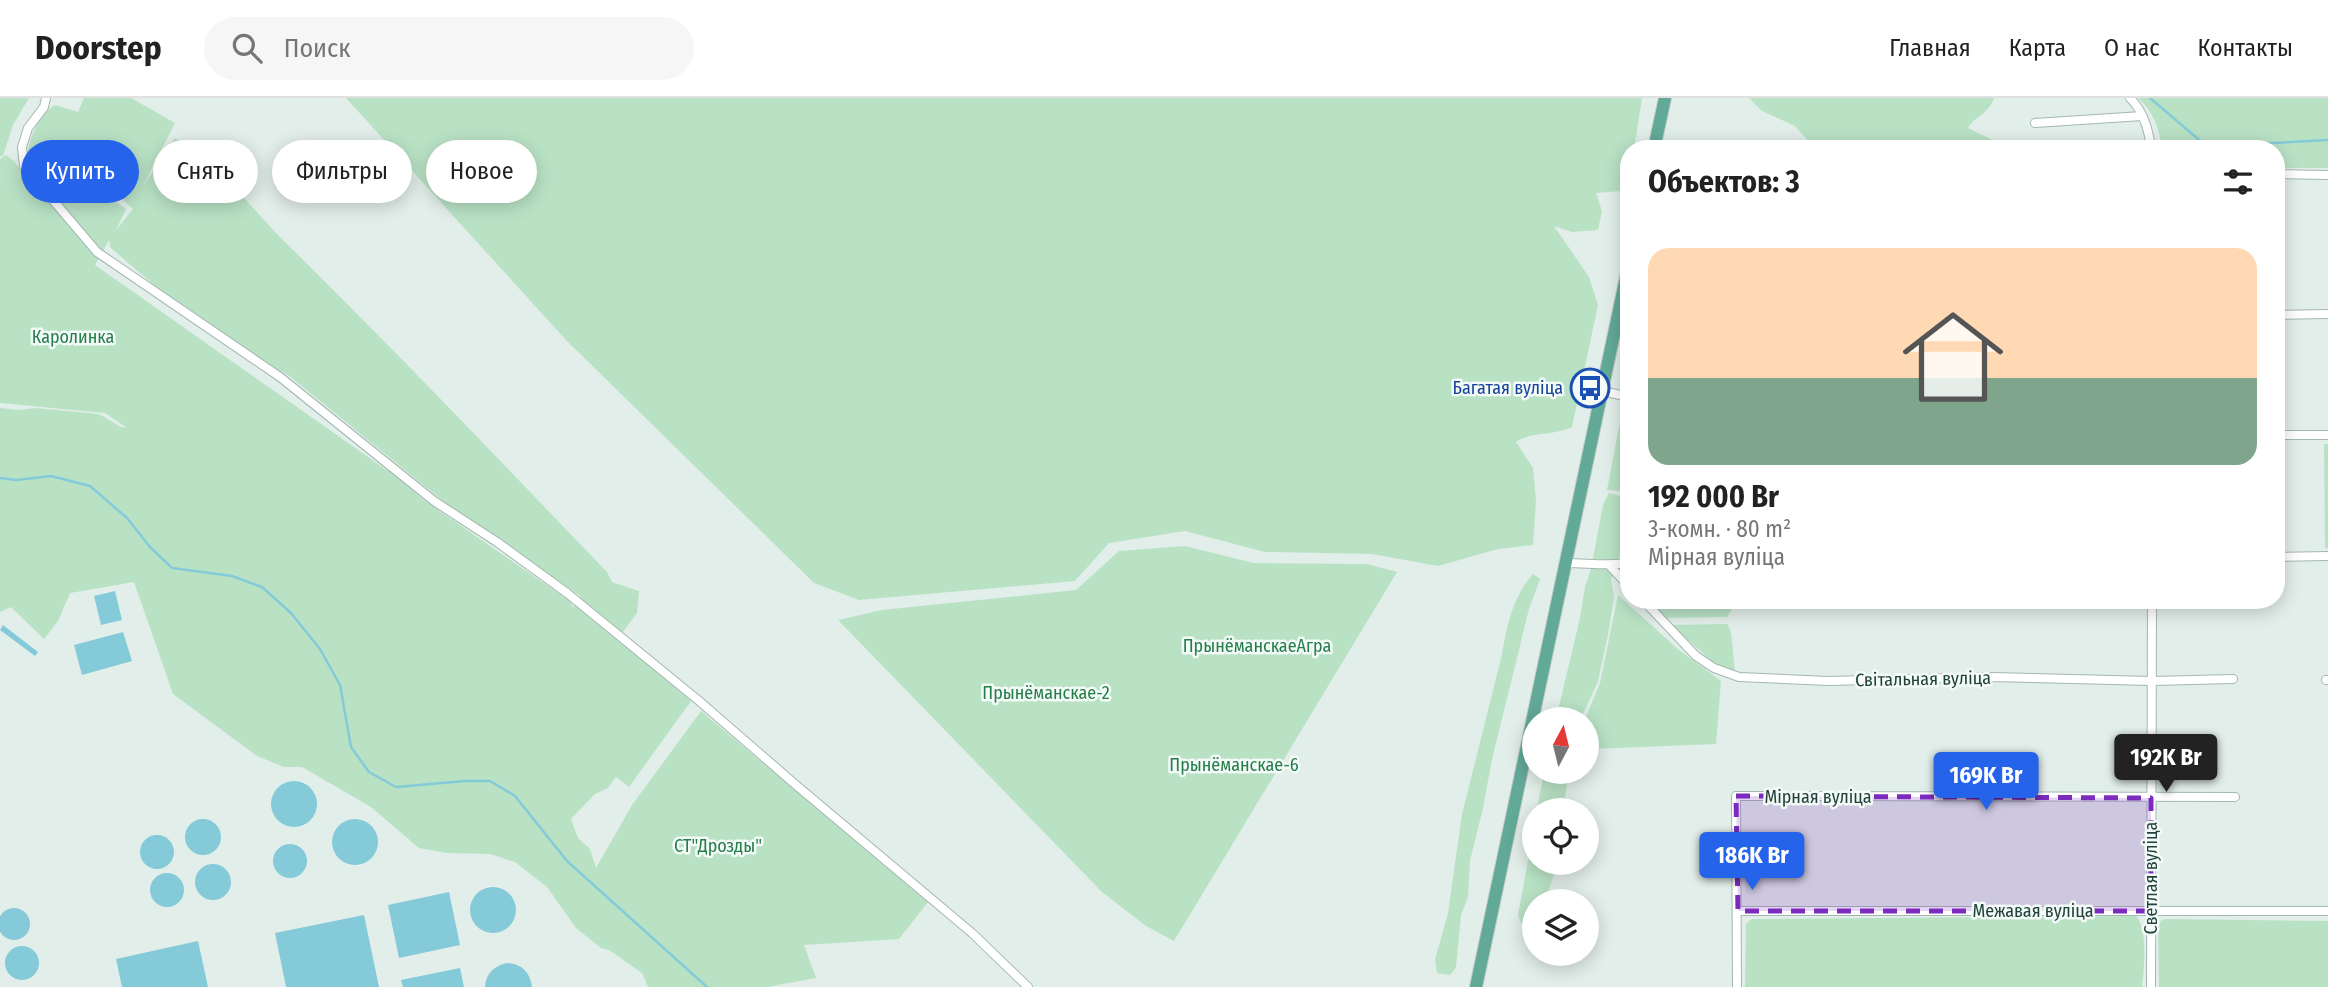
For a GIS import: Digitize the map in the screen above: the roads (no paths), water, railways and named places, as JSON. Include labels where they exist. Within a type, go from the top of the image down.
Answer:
[{"type":"main road","points":[[1656,140],[1665,98]]},
{"type":"main road","points":[[1476,987],[1620,306]]},
{"type":"street","points":[[46,98],[44,107],[28,128],[22,147],[24,166],[97,252],[279,377],[434,501],[497,542],[566,593],[698,700],[972,933],[1028,987]]},
{"type":"street","points":[[2130,98],[2142,116],[2149,140]]},
{"type":"street","points":[[2035,123],[2142,116]]},
{"type":"street","points":[[2285,174],[2328,176]]},
{"type":"street","points":[[2285,315],[2328,314]]},
{"type":"street","points":[[1602,391],[1620,395]]},
{"type":"street","points":[[2285,435],[2328,435]]},
{"type":"street","points":[[2285,556],[2328,556]]},
{"type":"street","points":[[1566,563],[1620,564]]},
{"type":"street","points":[[1610,566],[1620,577]]},
{"type":"street","name":"Світальная вуліца","points":[[1652,609],[1696,656],[1714,668],[1739,677],[1828,681],[1992,677],[2152,681],[2233,679]]},
{"type":"street","name":"Светлая вуліца","points":[[2151,987],[2152,609]]},
{"type":"street","name":"Мірная вуліца","points":[[1738,911],[1736,796],[2235,797]]},
{"type":"street","points":[[1737,987],[1738,911]]},
{"type":"street","name":"Межавая вуліца","points":[[1738,911],[2328,911]]},
{"type":"water","points":[[115,591],[122,620],[101,625],[94,596]]},
{"type":"water","points":[[3,625],[38,652],[35,656],[0,630]]},
{"type":"water","points":[[123,632],[132,661],[82,675],[74,645]]},
{"type":"water","points":[[294,781],[310,788],[317,804],[310,820],[294,827],[278,820],[271,804],[278,788]]},
{"type":"water","points":[[203,819],[216,824],[221,837],[216,850],[203,855],[190,850],[185,837],[190,824]]},
{"type":"water","points":[[355,819],[371,826],[378,842],[371,858],[355,865],[339,858],[332,842],[339,826]]},
{"type":"water","points":[[157,835],[169,840],[174,852],[169,864],[157,869],[145,864],[140,852],[145,840]]},
{"type":"water","points":[[290,844],[302,849],[307,861],[302,873],[290,878],[278,873],[273,861],[278,849]]},
{"type":"water","points":[[213,864],[226,869],[231,882],[226,895],[213,900],[200,895],[195,882],[200,869]]},
{"type":"water","points":[[167,873],[179,878],[184,890],[179,902],[167,907],[155,902],[150,890],[155,878]]},
{"type":"water","points":[[493,887],[509,894],[516,910],[509,926],[493,933],[477,926],[470,910],[477,894]]},
{"type":"water","points":[[449,892],[460,945],[399,958],[388,905]]},
{"type":"water","points":[[8,909],[20,909],[29,918],[29,930],[20,939],[8,939],[-1,930],[-1,918]]},
{"type":"water","points":[[364,915],[379,987],[286,987],[275,933]]},
{"type":"water","points":[[198,941],[208,987],[122,987],[116,959]]},
{"type":"water","points":[[22,946],[34,951],[39,963],[34,975],[22,980],[10,975],[5,963],[10,951]]},
{"type":"water","points":[[507,963],[524,970],[532,987],[485,987],[491,971]]},
{"type":"water","points":[[460,968],[464,987],[403,987],[401,980]]},
{"type":"waterway","points":[[2150,98],[2199,140]]},
{"type":"waterway","points":[[2285,142],[2328,140]]},
{"type":"waterway","points":[[0,478],[17,480],[51,476],[90,486],[127,518],[150,547],[172,568],[232,576],[262,587],[291,613],[320,649],[340,685],[351,747],[369,772],[396,787],[490,781],[515,796],[567,861],[707,987]]},
{"type":"place","name":"Багатая вуліца","points":[[1590,388]]},
{"type":"park label","name":"Каролинка","points":[[73,337]]},
{"type":"park label","name":"ПрынёманскаеАгра","points":[[1257,646]]},
{"type":"park label","name":"Прынёманскае-2","points":[[1046,693]]},
{"type":"park label","name":"Прынёманскае-6","points":[[1234,765]]},
{"type":"park label","name":"СТ\"Дрозды\"","points":[[718,846]]}]
